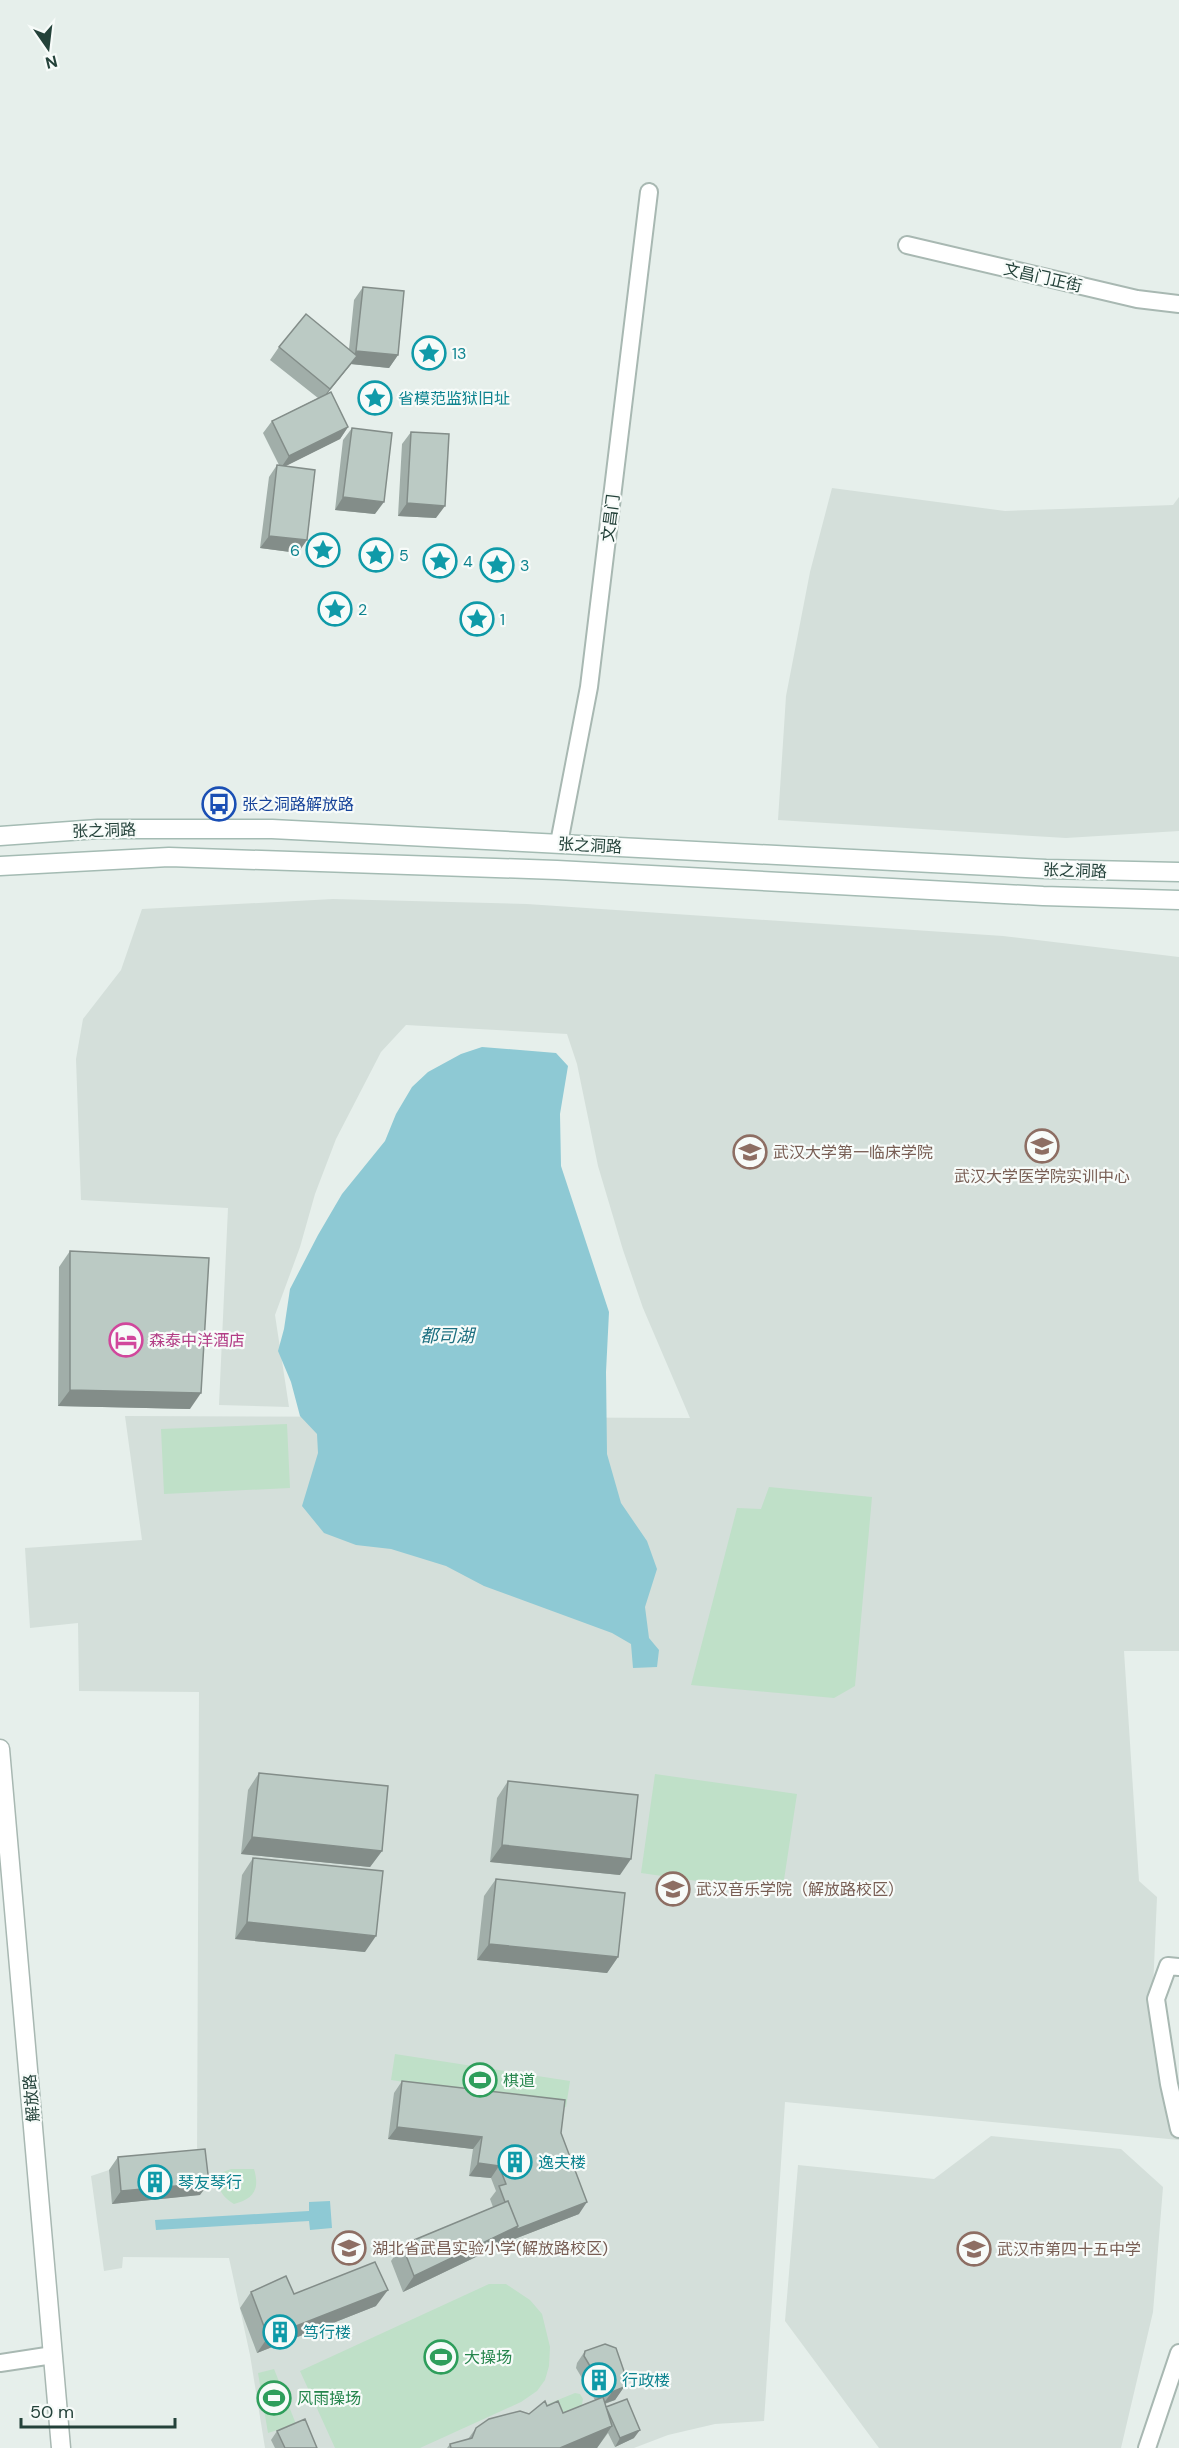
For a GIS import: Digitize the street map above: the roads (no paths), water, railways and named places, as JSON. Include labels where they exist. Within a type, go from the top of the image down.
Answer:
[{"type":"main road","name":"张之洞路","points":[[0,836],[98,829],[272,829],[1046,869],[1179,872]]},
{"type":"main road","name":"张之洞路","points":[[0,866],[93,859],[180,857],[557,870],[1043,896],[1179,900]]},
{"type":"main road","name":"解放路","points":[[0,1749],[61,2448]]},
{"type":"street","name":"文昌门","points":[[559,843],[589,687],[649,192]]},
{"type":"street","name":"文昌门正街","points":[[907,245],[1137,298],[1179,304]]},
{"type":"street","points":[[1179,1967],[1168,1966],[1156,1999],[1169,2084],[1179,2129]]},
{"type":"street","points":[[1148,2448],[1179,2353]]},
{"type":"street","points":[[0,2363],[53,2355]]},
{"type":"water","name":"都司湖","points":[[482,1047],[556,1053],[568,1066],[560,1114],[561,1166],[609,1312],[606,1372],[607,1454],[621,1503],[647,1541],[657,1569],[645,1607],[649,1638],[659,1650],[657,1667],[633,1668],[631,1644],[612,1633],[484,1586],[446,1566],[391,1549],[356,1545],[324,1533],[302,1506],[318,1453],[317,1434],[300,1416],[291,1382],[278,1351],[290,1289],[342,1194],[385,1141],[396,1114],[412,1087],[428,1072],[461,1054]]},
{"type":"water","points":[[330,2201],[332,2228],[310,2230],[309,2221],[156,2230],[155,2220],[309,2211],[309,2202]]},
{"type":"place","name":"13","points":[[429,353]]},
{"type":"place","name":"省模范监狱旧址","points":[[375,398]]},
{"type":"place","name":"6","points":[[323,550]]},
{"type":"place","name":"5","points":[[376,555]]},
{"type":"place","name":"4","points":[[440,561]]},
{"type":"place","name":"3","points":[[497,565]]},
{"type":"place","name":"2","points":[[335,609]]},
{"type":"place","name":"1","points":[[477,619]]},
{"type":"place","name":"张之洞路解放路","points":[[219,804]]},
{"type":"place","name":"武汉大学医学院实训中心","points":[[1042,1146]]},
{"type":"place","name":"武汉大学第一临床学院","points":[[750,1152]]},
{"type":"place","name":"森泰中洋酒店","points":[[126,1340]]},
{"type":"place","name":"武汉音乐学院（解放路校区）","points":[[673,1889]]},
{"type":"place","name":"棋道","points":[[480,2080]]},
{"type":"place","name":"逸夫楼","points":[[515,2162]]},
{"type":"place","name":"琴友琴行","points":[[155,2182]]},
{"type":"place","name":"湖北省武昌实验小学(解放路校区)","points":[[349,2248]]},
{"type":"place","name":"武汉市第四十五中学","points":[[974,2249]]},
{"type":"place","name":"笃行楼","points":[[280,2332]]},
{"type":"place","name":"大操场","points":[[441,2357]]},
{"type":"place","name":"行政楼","points":[[599,2380]]},
{"type":"place","name":"风雨操场","points":[[274,2398]]}]
